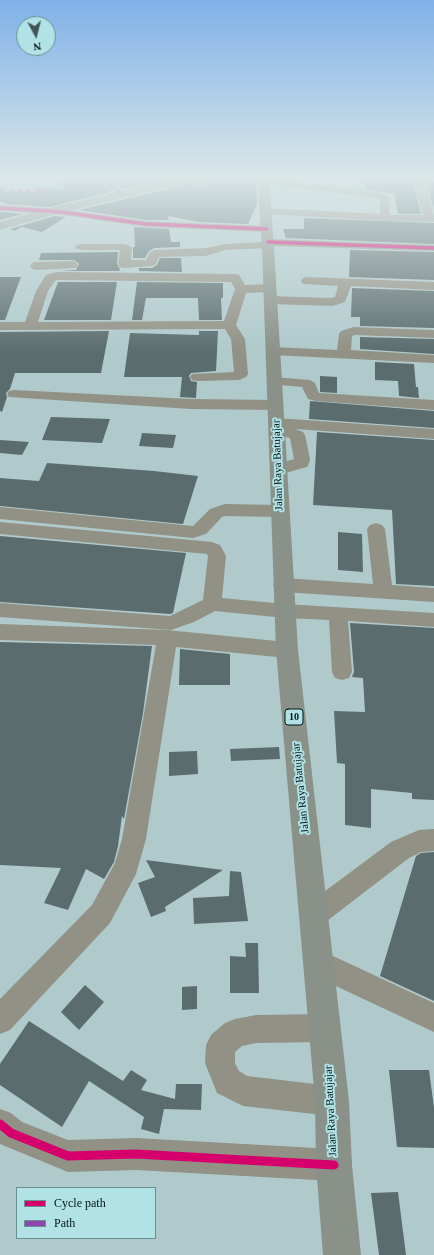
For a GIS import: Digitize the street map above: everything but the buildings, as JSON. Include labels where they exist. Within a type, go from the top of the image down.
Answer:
[{"type":"highway","name":"Jalan Raya Batujajar","points":[[267,236],[279,511],[287,650],[332,1101],[334,1165],[342,1255]]},
{"type":"street","points":[[110,264],[148,263],[152,261],[152,240],[206,252],[265,236]]},
{"type":"street","points":[[269,236],[309,249]]},
{"type":"street","points":[[274,236],[434,248]]},
{"type":"street","points":[[81,247],[124,247],[126,248],[125,264]]},
{"type":"street","points":[[36,266],[88,265]]},
{"type":"street","points":[[31,325],[32,317],[42,291],[50,278],[56,276],[233,277],[238,280],[241,289],[229,325]]},
{"type":"street","points":[[307,281],[434,286]]},
{"type":"street","points":[[241,289],[333,302],[340,299],[344,290],[345,282]]},
{"type":"street","points":[[0,326],[229,325]]},
{"type":"street","points":[[197,377],[239,376],[241,374],[238,339],[229,325]]},
{"type":"street","points":[[342,354],[346,334],[354,331],[434,334]]},
{"type":"street","points":[[273,351],[434,359]]},
{"type":"street","points":[[274,381],[305,383],[310,386],[313,396],[316,397],[434,405]]},
{"type":"street","points":[[14,394],[191,404],[276,420],[434,434]]},
{"type":"street","points":[[0,513],[192,532],[200,530],[216,513],[225,510],[279,511]]},
{"type":"street","points":[[0,528],[212,548],[217,556],[212,604]]},
{"type":"street","points":[[376,529],[383,592]]},
{"type":"street","points":[[283,585],[434,595]]},
{"type":"street","points":[[0,610],[171,623],[187,617],[212,604],[285,611],[434,620]]},
{"type":"street","points":[[338,614],[342,672]]},
{"type":"street","points":[[0,632],[167,638],[287,650]]},
{"type":"street","points":[[0,1020],[101,914],[128,866],[134,839],[167,638]]},
{"type":"street","points":[[314,915],[400,850],[419,841],[434,840]]},
{"type":"street","points":[[318,963],[434,1018]]},
{"type":"street","points":[[325,1028],[256,1029],[235,1033],[221,1045],[220,1063],[228,1082],[243,1090],[332,1101]]},
{"type":"street","points":[[0,1124],[11,1133],[68,1156],[136,1154],[334,1165]]},
{"type":"cycle path","points":[[268,242],[434,248]]},
{"type":"cycle path","points":[[0,1124],[11,1133],[68,1156],[136,1154],[334,1165]]}]
